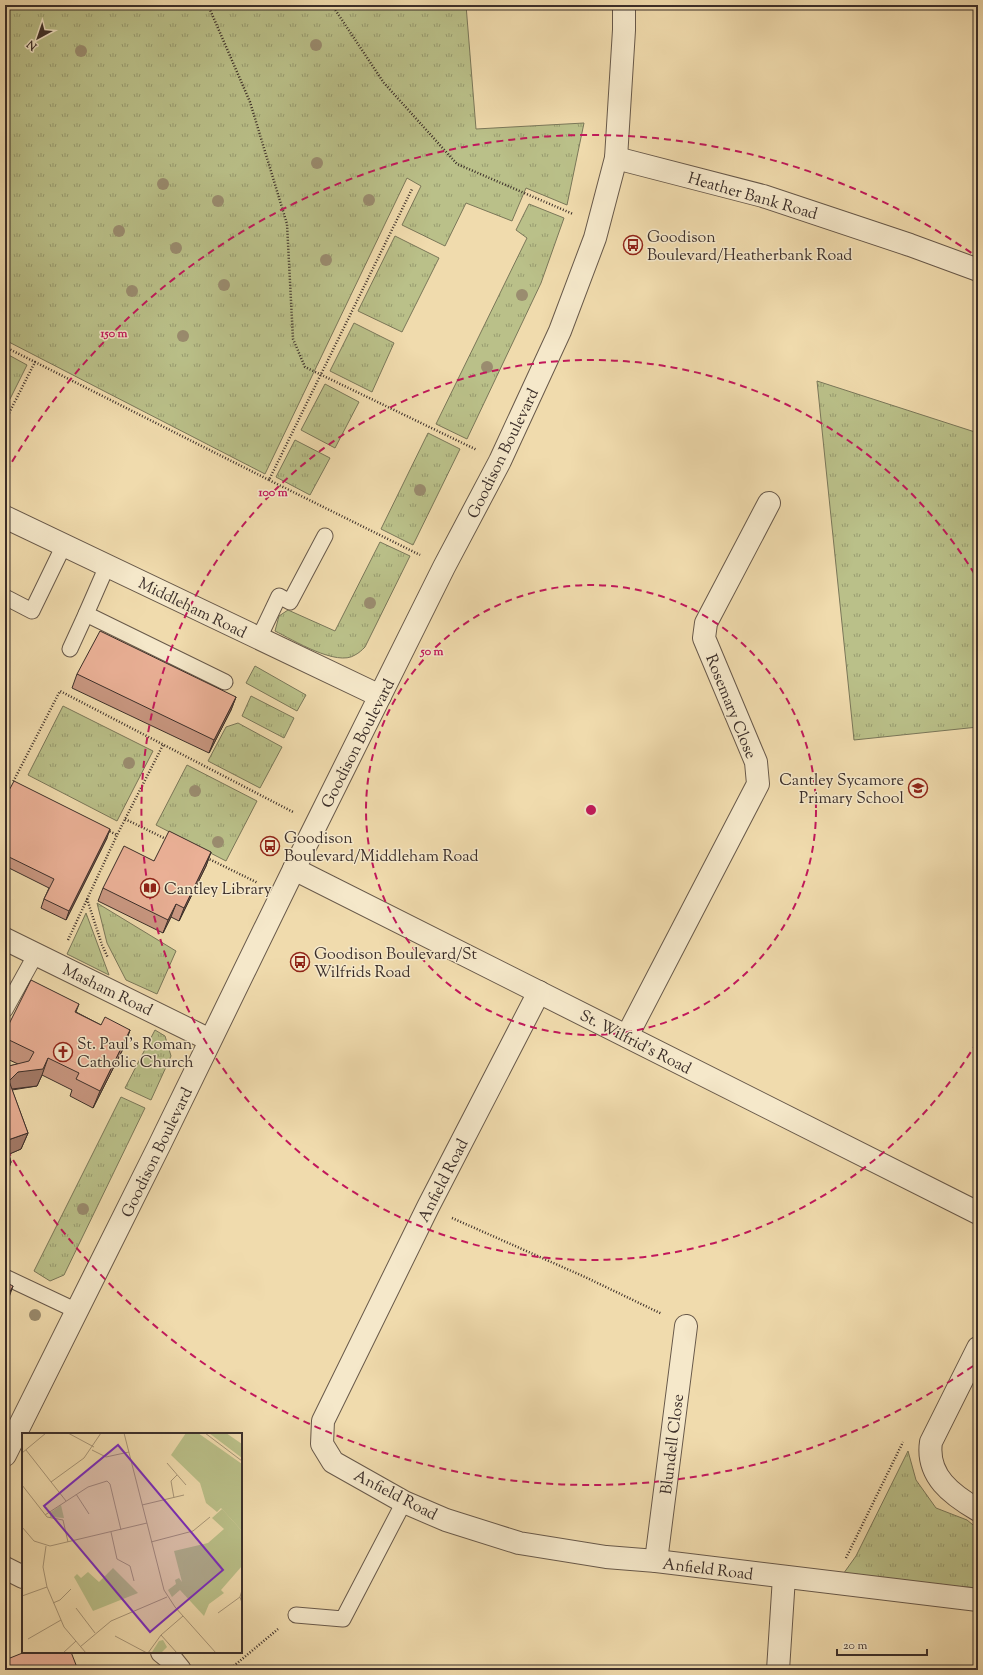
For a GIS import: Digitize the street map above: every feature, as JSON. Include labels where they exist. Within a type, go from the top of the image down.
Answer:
[{"type":"street","name":"Goodison Boulevard","points":[[5,1455],[281,894],[444,567],[500,461],[560,331],[595,238],[616,158],[624,30],[624,5]]},
{"type":"street","name":"Heather Bank Road","points":[[616,158],[763,196],[910,245],[978,270]]},
{"type":"street","name":"Rosemary Close","points":[[627,1036],[758,784],[756,762],[704,638],[706,623],[769,503]]},
{"type":"street","name":"Middleham Road","points":[[5,517],[380,696]]},
{"type":"street","name":"St. Wilfrid's Road","points":[[294,869],[978,1213]]},
{"type":"street","name":"Masham Road","points":[[5,939],[210,1040]]},
{"type":"street","name":"Anfield Road","points":[[539,992],[428,1207],[323,1421],[322,1444],[333,1462],[404,1502],[446,1520],[519,1543],[606,1557],[656,1561],[827,1583],[978,1600]]},
{"type":"street","name":"Blundell Close","points":[[656,1561],[686,1326]]},
{"type":"street","points":[[978,1348],[931,1442],[930,1449],[938,1480],[953,1494],[978,1510]]},
{"type":"street","points":[[5,1568],[22,1576]]},
{"type":"street","points":[[778,1670],[784,1577]]},
{"type":"street","points":[[163,1653],[172,1660],[180,1670]]},
{"type":"lane","points":[[259,638],[279,596],[290,602],[325,536]]},
{"type":"lane","points":[[5,597],[32,611],[64,545]]},
{"type":"lane","points":[[70,649],[107,566]]},
{"type":"lane","points":[[86,614],[225,682]]},
{"type":"lane","points":[[5,1010],[36,954]]},
{"type":"lane","points":[[5,1277],[77,1311]]},
{"type":"lane","points":[[296,1615],[343,1619],[404,1502]]},
{"type":"path","points":[[208,5],[250,102],[287,224],[292,338],[305,367],[500,461]]},
{"type":"path","points":[[332,5],[384,83],[457,164],[599,225]]},
{"type":"path","points":[[269,480],[412,189]]},
{"type":"path","points":[[5,347],[444,567]]},
{"type":"path","points":[[5,421],[35,362]]},
{"type":"path","points":[[20,786],[13,782],[60,691],[316,824]]},
{"type":"path","points":[[56,964],[117,835],[163,745]]},
{"type":"path","points":[[125,819],[175,843]]},
{"type":"path","points":[[103,828],[117,835]]},
{"type":"path","points":[[203,857],[281,894]]},
{"type":"path","points":[[87,899],[108,959]]},
{"type":"path","points":[[428,1207],[585,1277],[686,1326]]},
{"type":"path","points":[[827,1583],[846,1558],[906,1435],[930,1449]]},
{"type":"path","points":[[229,1670],[296,1615]]},
{"type":"green space","points":[[5,5],[466,5],[476,129],[584,123],[567,205],[526,188],[512,221],[466,203],[445,246],[402,225],[421,186],[407,178],[265,474],[5,340]]},
{"type":"green space","points":[[529,204],[564,218],[541,283],[467,439],[436,424],[527,238],[516,230]]},
{"type":"green space","points":[[395,236],[439,258],[402,332],[358,311]]},
{"type":"green space","points":[[354,323],[394,343],[372,392],[330,371]]},
{"type":"green space","points":[[5,353],[27,365],[5,409]]},
{"type":"green space","points":[[817,381],[978,433],[978,727],[854,740]]},
{"type":"green space","points":[[325,384],[359,402],[335,448],[301,430]]},
{"type":"green space","points":[[428,433],[460,449],[413,545],[381,529]]},
{"type":"green space","points":[[295,440],[330,458],[310,495],[276,477]]},
{"type":"green space","points":[[380,542],[410,556],[365,647],[355,655],[347,658],[337,658],[303,646],[275,631],[279,616],[288,610],[335,631]]},
{"type":"green space","points":[[255,666],[306,695],[297,711],[246,683]]},
{"type":"green space","points":[[251,696],[294,718],[284,738],[242,716]]},
{"type":"green space","points":[[63,706],[153,751],[117,821],[28,775]]},
{"type":"green space","points":[[238,723],[282,747],[260,788],[208,761],[226,727]]},
{"type":"green space","points":[[187,765],[257,801],[226,861],[156,825]]},
{"type":"green space","points":[[97,903],[176,951],[157,994],[126,980],[107,943]]},
{"type":"green space","points":[[86,913],[109,975],[67,954]]},
{"type":"green space","points":[[155,1030],[165,1036],[171,1056],[151,1100],[125,1088]]},
{"type":"green space","points":[[121,1097],[145,1108],[64,1275],[50,1281],[34,1271]]},
{"type":"green space","points":[[908,1451],[916,1480],[936,1508],[967,1520],[978,1529],[978,1588],[841,1577],[856,1556]]},
{"type":"building","points":[[100,631],[236,697],[214,740],[77,674]]},
{"type":"building","points":[[14,781],[110,829],[69,911],[44,899],[54,879],[5,855],[5,798]]},
{"type":"building","name":"Cantley Library","points":[[169,831],[211,852],[184,908],[176,904],[168,920],[103,888],[124,846],[154,861]]},
{"type":"building","name":"St. Paul's Roman Catholic Church","points":[[31,980],[79,1004],[75,1012],[101,1025],[105,1017],[130,1030],[100,1091],[76,1079],[79,1073],[48,1058],[43,1069],[18,1072],[9,1081],[28,1133],[5,1141],[5,1061],[9,1066],[29,1061],[34,1052],[5,1038],[5,1032]]},
{"type":"building","points":[[5,1145],[11,1162],[5,1164]]},
{"type":"building","points":[[5,1282],[13,1286],[5,1301]]},
{"type":"building","points":[[22,1653],[71,1653],[78,1670],[5,1670],[5,1660]]},
{"type":"place","name":"Goodison Boulevard/Heatherbank Road","points":[[633,245]]},
{"type":"place","name":"Cantley Sycamore Primary School","points":[[918,788]]},
{"type":"place","name":"Goodison Boulevard/Middleham Road","points":[[270,846]]},
{"type":"place","name":"Cantley Library","points":[[150,888]]},
{"type":"place","name":"Goodison Boulevard/St Wilfrids Road","points":[[300,962]]},
{"type":"place","name":"St. Paul's Roman Catholic Church","points":[[63,1052]]}]
